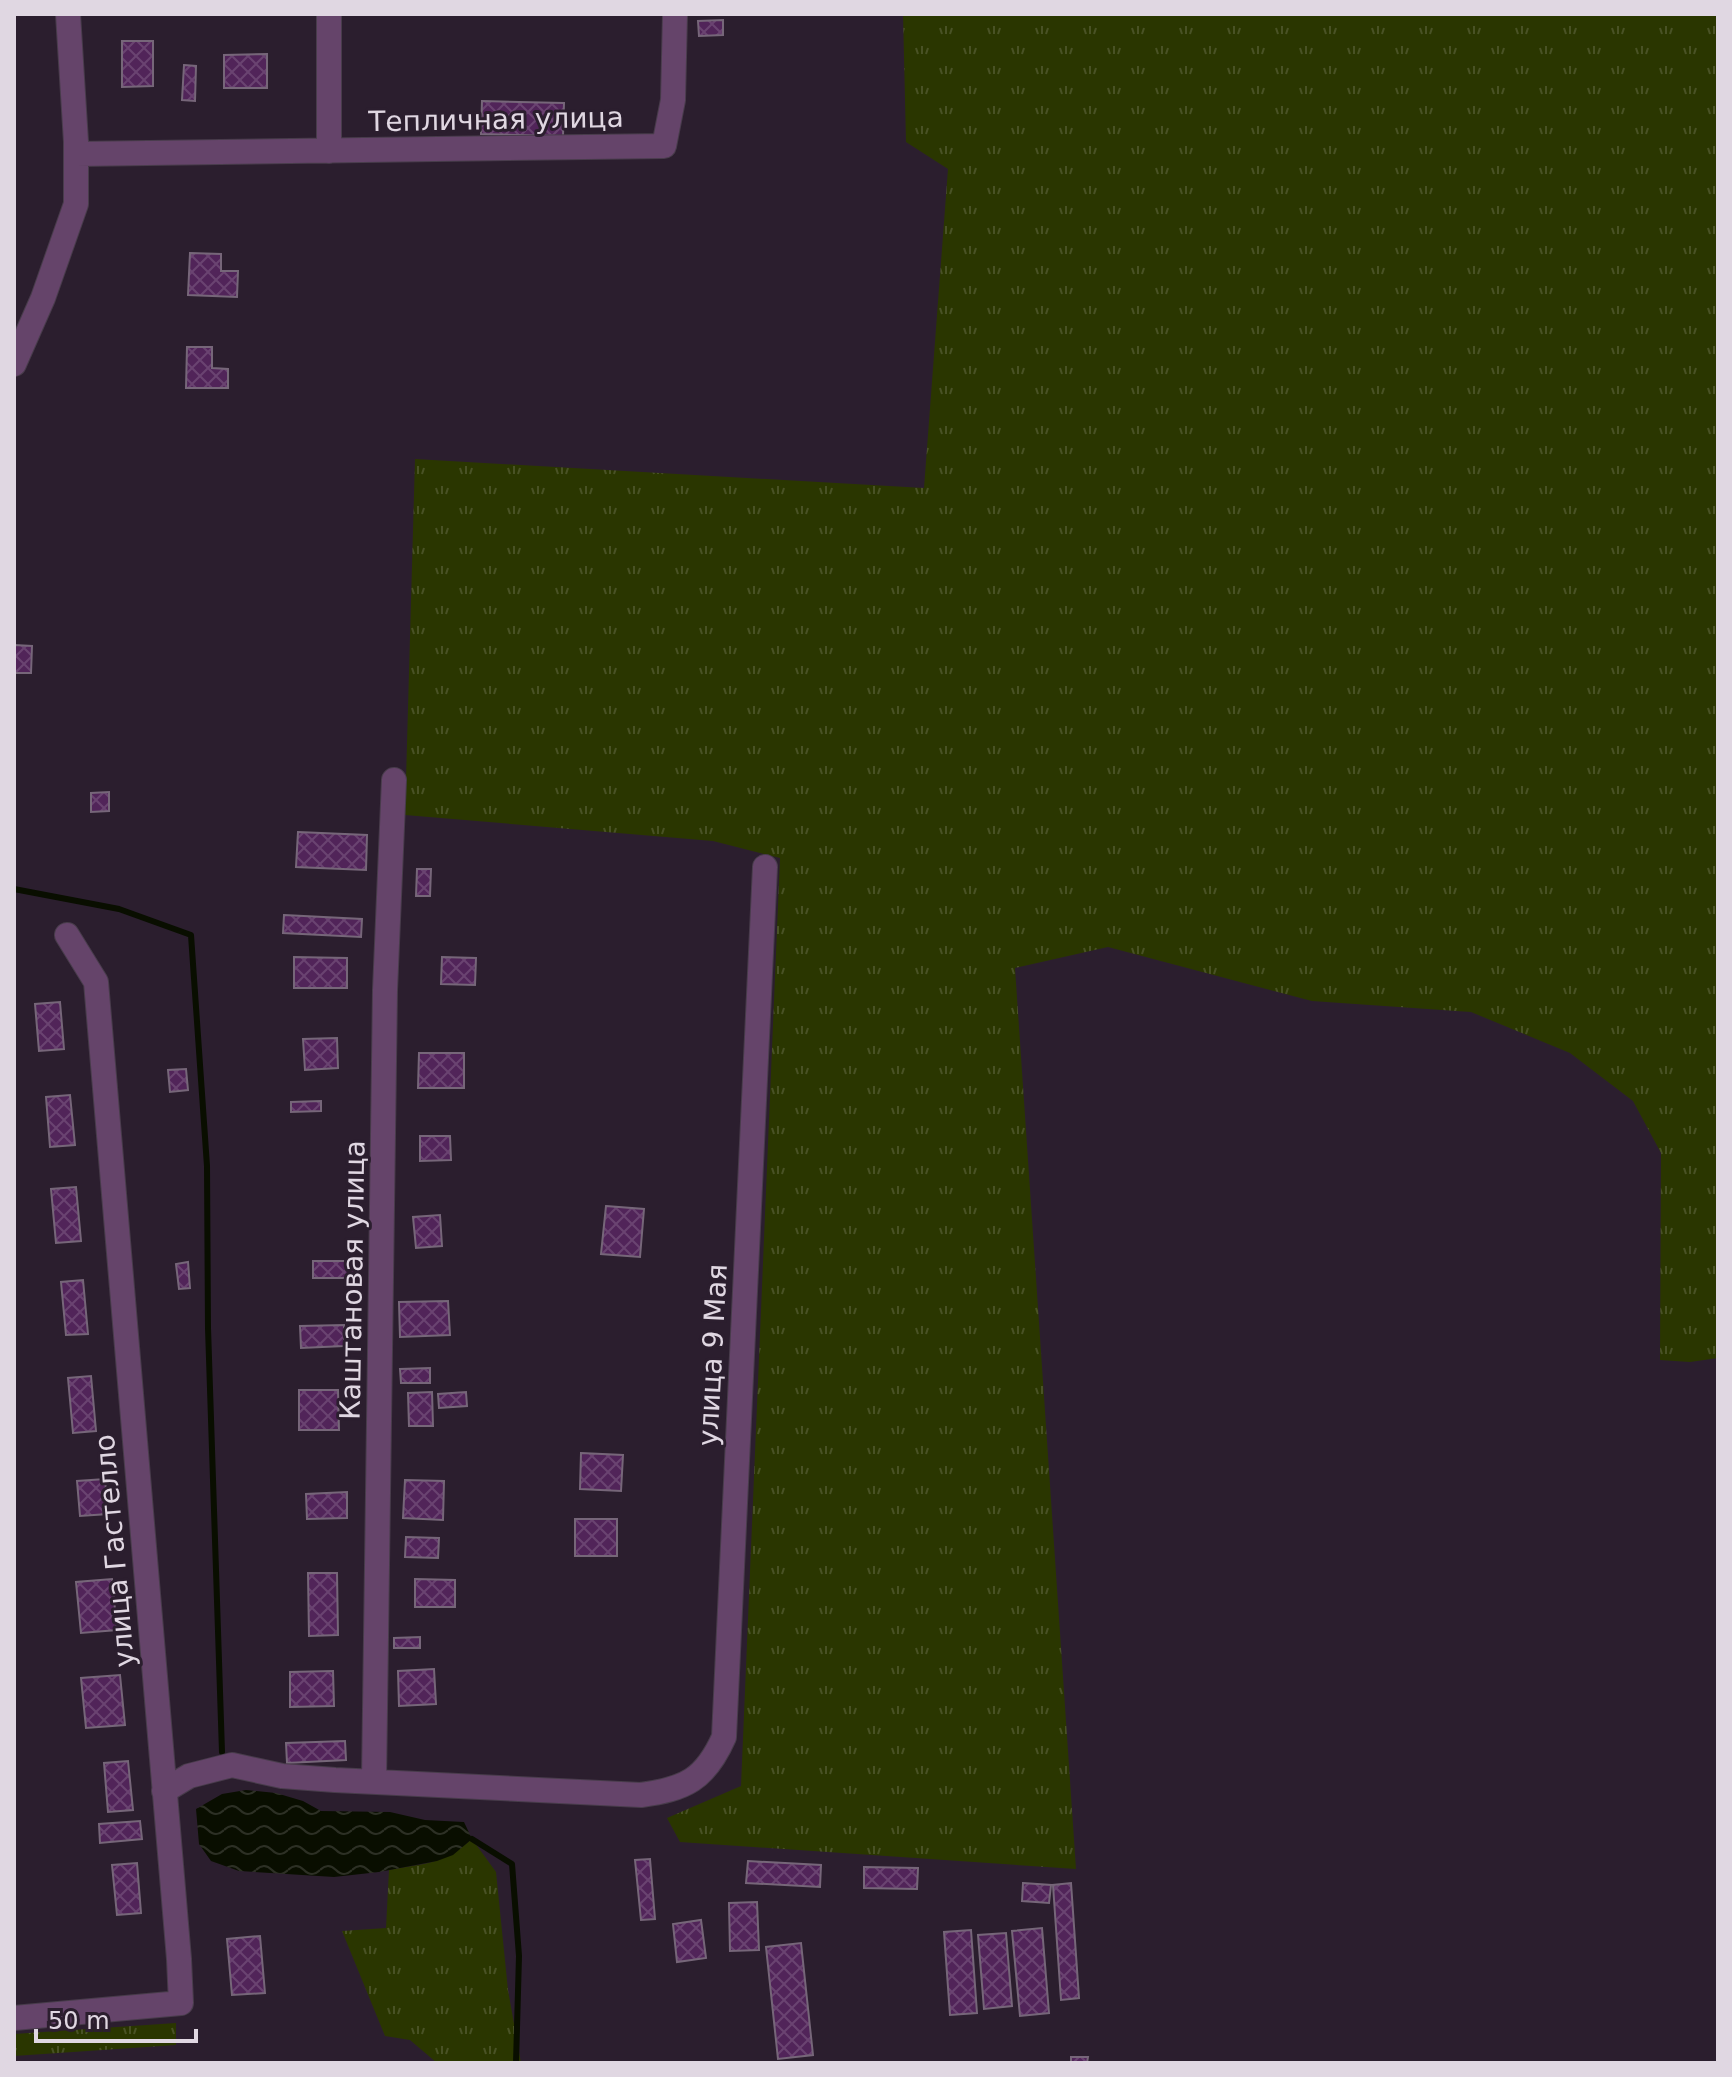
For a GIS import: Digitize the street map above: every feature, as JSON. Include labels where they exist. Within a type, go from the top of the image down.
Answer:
[{"type":"street","points":[[14,364],[43,298],[76,204],[68,14]]},
{"type":"street","name":"Тепличная улица","points":[[329,14],[329,151]]},
{"type":"street","name":"Тепличная улица","points":[[76,154],[664,146],[673,100],[675,14]]},
{"type":"street","name":"Каштановая улица","points":[[374,1781],[385,990],[394,780]]},
{"type":"street","name":"улица 9 Мая","points":[[164,1791],[189,1776],[232,1765],[282,1776],[641,1795],[677,1790],[715,1757],[724,1737],[765,867]]},
{"type":"street","name":"улица Гастелло","points":[[14,2018],[181,2003],[96,982],[67,935]]},
{"type":"green space","points":[[903,14],[1718,14],[1718,1358],[1690,1362],[1660,1360],[1661,1153],[1633,1101],[1570,1053],[1471,1012],[1312,1001],[1108,947],[1015,968],[1076,1869],[680,1842],[667,1818],[741,1786],[780,858],[713,841],[405,815],[415,459],[924,488],[948,169],[906,142]]},
{"type":"green space","points":[[472,1839],[496,1872],[508,1990],[521,2063],[437,2063],[410,2040],[385,2036],[342,1931],[386,1928],[389,1870],[442,1858]]},
{"type":"green space","points":[[176,2023],[176,2045],[14,2056],[14,2034]]},
{"type":"water","points":[[246,1790],[276,1793],[303,1801],[321,1811],[390,1812],[425,1820],[464,1822],[472,1839],[453,1855],[437,1861],[379,1872],[334,1877],[239,1871],[211,1861],[199,1844],[196,1809],[222,1794]]},
{"type":"building","points":[[723,20],[723,35],[699,36],[698,21]]},
{"type":"building","points":[[122,41],[153,41],[153,86],[122,87]]},
{"type":"building","points":[[267,54],[267,88],[224,88],[224,55]]},
{"type":"building","points":[[184,65],[196,66],[195,101],[182,100]]},
{"type":"building","points":[[482,101],[564,103],[563,136],[481,134]]},
{"type":"building","points":[[190,253],[221,254],[221,271],[238,271],[237,297],[188,295]]},
{"type":"building","points":[[187,347],[212,347],[212,368],[228,369],[228,388],[186,388]]},
{"type":"building","points":[[14,645],[32,646],[31,673],[14,673]]},
{"type":"building","points":[[109,792],[109,811],[91,812],[91,793]]},
{"type":"building","points":[[298,832],[367,835],[366,870],[296,867]]},
{"type":"building","points":[[417,869],[431,869],[430,896],[416,896]]},
{"type":"building","points":[[284,915],[362,919],[361,937],[283,933]]},
{"type":"building","points":[[294,957],[347,958],[347,988],[294,988]]},
{"type":"building","points":[[442,957],[476,958],[475,985],[441,984]]},
{"type":"building","points":[[60,1002],[64,1049],[39,1051],[35,1004]]},
{"type":"building","points":[[337,1038],[338,1068],[305,1070],[303,1039]]},
{"type":"building","points":[[419,1053],[464,1053],[464,1088],[418,1088]]},
{"type":"building","points":[[186,1069],[188,1090],[170,1092],[168,1070]]},
{"type":"building","points":[[70,1095],[75,1145],[50,1147],[46,1097]]},
{"type":"building","points":[[321,1101],[321,1111],[291,1112],[291,1102]]},
{"type":"building","points":[[420,1136],[450,1136],[451,1160],[420,1161]]},
{"type":"building","points":[[76,1187],[81,1241],[56,1243],[51,1189]]},
{"type":"building","points":[[606,1206],[644,1209],[640,1257],[601,1254]]},
{"type":"building","points":[[440,1215],[442,1246],[416,1248],[413,1217]]},
{"type":"building","points":[[313,1261],[356,1261],[356,1278],[313,1278]]},
{"type":"building","points":[[188,1262],[190,1288],[179,1289],[176,1264]]},
{"type":"building","points":[[83,1280],[88,1334],[66,1335],[61,1282]]},
{"type":"building","points":[[448,1301],[450,1335],[400,1337],[399,1302]]},
{"type":"building","points":[[344,1325],[344,1346],[301,1348],[300,1326]]},
{"type":"building","points":[[430,1368],[430,1383],[401,1383],[400,1369]]},
{"type":"building","points":[[91,1376],[96,1431],[73,1433],[68,1378]]},
{"type":"building","points":[[299,1390],[338,1390],[339,1430],[299,1430]]},
{"type":"building","points":[[432,1392],[433,1426],[409,1426],[408,1393]]},
{"type":"building","points":[[466,1392],[467,1406],[439,1408],[438,1394]]},
{"type":"building","points":[[581,1453],[623,1455],[621,1491],[580,1489]]},
{"type":"building","points":[[105,1479],[108,1514],[80,1516],[77,1481]]},
{"type":"building","points":[[405,1480],[444,1481],[443,1520],[403,1518]]},
{"type":"building","points":[[347,1492],[347,1518],[307,1519],[306,1494]]},
{"type":"building","points":[[575,1519],[617,1519],[617,1556],[575,1556]]},
{"type":"building","points":[[406,1537],[439,1538],[438,1558],[405,1557]]},
{"type":"building","points":[[308,1573],[337,1573],[338,1635],[309,1636]]},
{"type":"building","points":[[112,1579],[117,1630],[81,1633],[76,1582]]},
{"type":"building","points":[[415,1579],[455,1580],[455,1607],[415,1607]]},
{"type":"building","points":[[420,1637],[420,1648],[394,1648],[394,1638]]},
{"type":"building","points":[[434,1669],[436,1704],[399,1706],[398,1671]]},
{"type":"building","points":[[333,1671],[334,1706],[290,1707],[290,1672]]},
{"type":"building","points":[[120,1675],[125,1725],[86,1728],[81,1678]]},
{"type":"building","points":[[345,1741],[346,1760],[287,1763],[286,1743]]},
{"type":"building","points":[[128,1761],[133,1810],[108,1812],[104,1763]]},
{"type":"building","points":[[140,1821],[142,1839],[100,1843],[99,1824]]},
{"type":"building","points":[[650,1859],[655,1919],[641,1920],[635,1860]]},
{"type":"building","points":[[748,1861],[821,1865],[820,1887],[746,1883]]},
{"type":"building","points":[[137,1863],[141,1913],[117,1915],[112,1865]]},
{"type":"building","points":[[864,1867],[918,1868],[917,1889],[864,1888]]},
{"type":"building","points":[[1023,1883],[1051,1885],[1049,1903],[1022,1901]]},
{"type":"building","points":[[1071,1883],[1079,1998],[1061,2000],[1053,1885]]},
{"type":"building","points":[[757,1902],[759,1950],[730,1951],[729,1903]]},
{"type":"building","points":[[701,1920],[706,1958],[677,1962],[673,1924]]},
{"type":"building","points":[[1042,1928],[1049,2013],[1020,2016],[1012,1931]]},
{"type":"building","points":[[971,1930],[977,2013],[950,2015],[944,1932]]},
{"type":"building","points":[[1006,1933],[1012,2006],[984,2009],[978,1935]]},
{"type":"building","points":[[260,1936],[265,1993],[232,1995],[227,1939]]},
{"type":"building","points":[[801,1943],[813,2055],[778,2059],[766,1947]]},
{"type":"building","points":[[1071,2057],[1088,2057],[1087,2063],[1071,2063]]},
{"type":"waterway","points":[[14,889],[119,909],[191,935],[207,1166],[208,1328],[222,1752]]},
{"type":"waterway","points":[[472,1839],[512,1864],[519,1956],[516,2063]]}]
